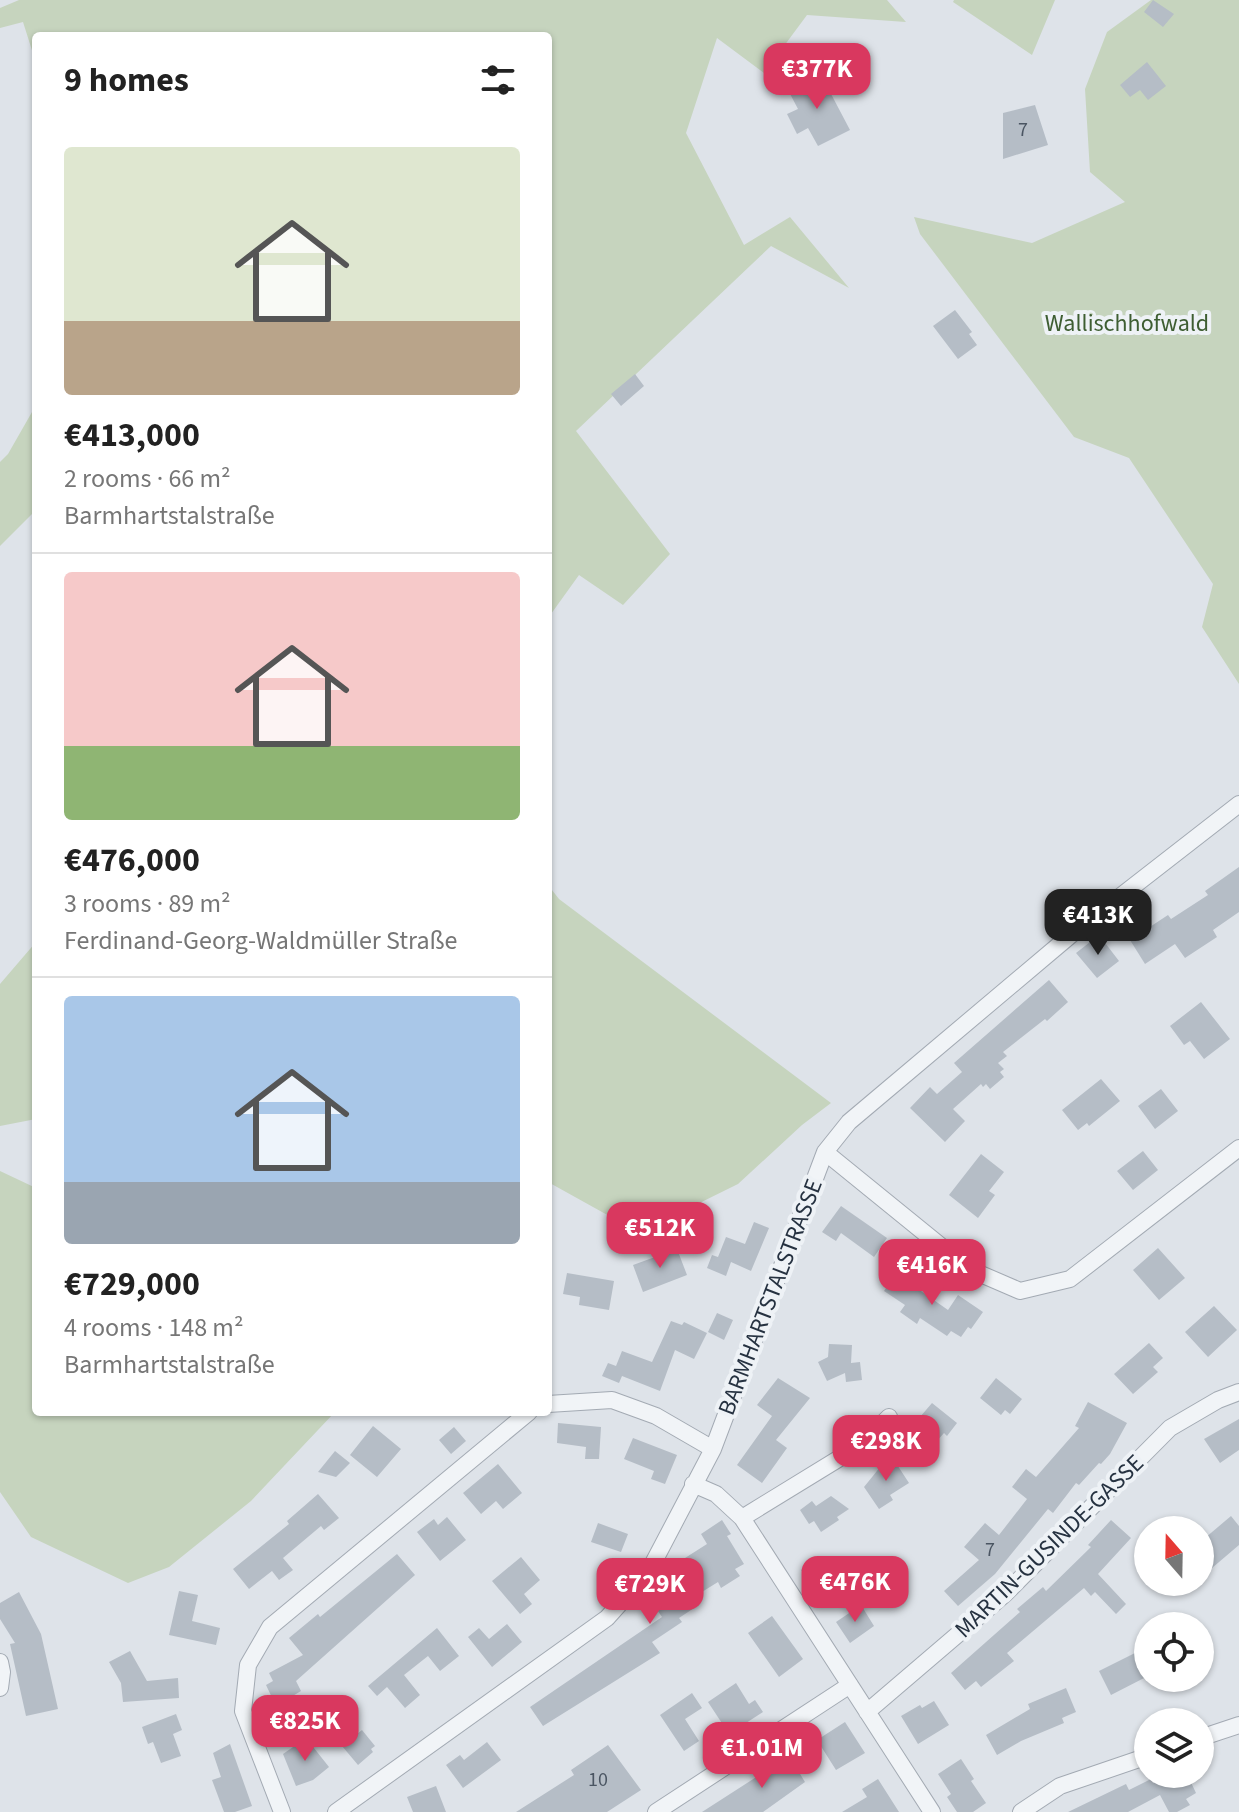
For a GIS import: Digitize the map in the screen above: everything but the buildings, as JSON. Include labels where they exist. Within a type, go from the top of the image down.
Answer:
[{"type":"street","name":"BARMHARTSTALSTRASSE","points":[[336,1812],[607,1618],[649,1571],[713,1449],[825,1152],[849,1122],[1052,951],[1239,804]]},
{"type":"street","points":[[825,1152],[969,1269],[1020,1291],[1070,1279],[1239,1148]]},
{"type":"street","name":"MARTIN-GUSINDE-GASSE","points":[[867,1712],[1005,1594],[1170,1428],[1218,1400],[1239,1392]]},
{"type":"street","points":[[552,1404],[612,1400],[656,1416],[713,1449]]},
{"type":"street","points":[[282,1812],[243,1711],[248,1665],[270,1627],[524,1416]]},
{"type":"street","points":[[742,1518],[861,1445],[889,1417]]},
{"type":"street","points":[[693,1484],[716,1494],[742,1518],[932,1812]]},
{"type":"street","points":[[0,1662],[0,1688]]},
{"type":"street","points":[[656,1812],[850,1685]]},
{"type":"street","points":[[1214,1733],[1239,1725]]},
{"type":"street","points":[[1021,1812],[1060,1786],[1134,1761]]},
{"type":"green space","points":[[19,0],[887,0],[906,22],[807,15],[764,73],[717,38],[686,133],[744,245],[790,217],[849,288],[771,246],[576,431],[670,554],[623,605],[579,575],[552,613],[552,32],[32,32],[32,50],[23,22],[0,28],[0,8]]},
{"type":"green space","points":[[954,0],[1055,0],[1032,55]]},
{"type":"green space","name":"Wallischhofwald","points":[[1151,0],[1239,0],[1239,684],[1202,627],[1213,584],[1129,458],[1074,437],[920,234],[914,217],[1032,243],[1125,202],[1090,172],[1085,89],[1107,32]]},
{"type":"green space","points":[[32,412],[32,514],[0,546],[0,462],[8,454]]},
{"type":"green space","points":[[552,890],[559,899],[831,1103],[802,1125],[738,1184],[661,1222],[629,1227],[552,1184]]},
{"type":"green space","points":[[32,947],[32,1120],[0,1126],[0,984]]},
{"type":"green space","points":[[0,1171],[32,1186],[32,1416],[331,1416],[251,1501],[169,1567],[128,1583],[31,1537],[0,1492]]}]
